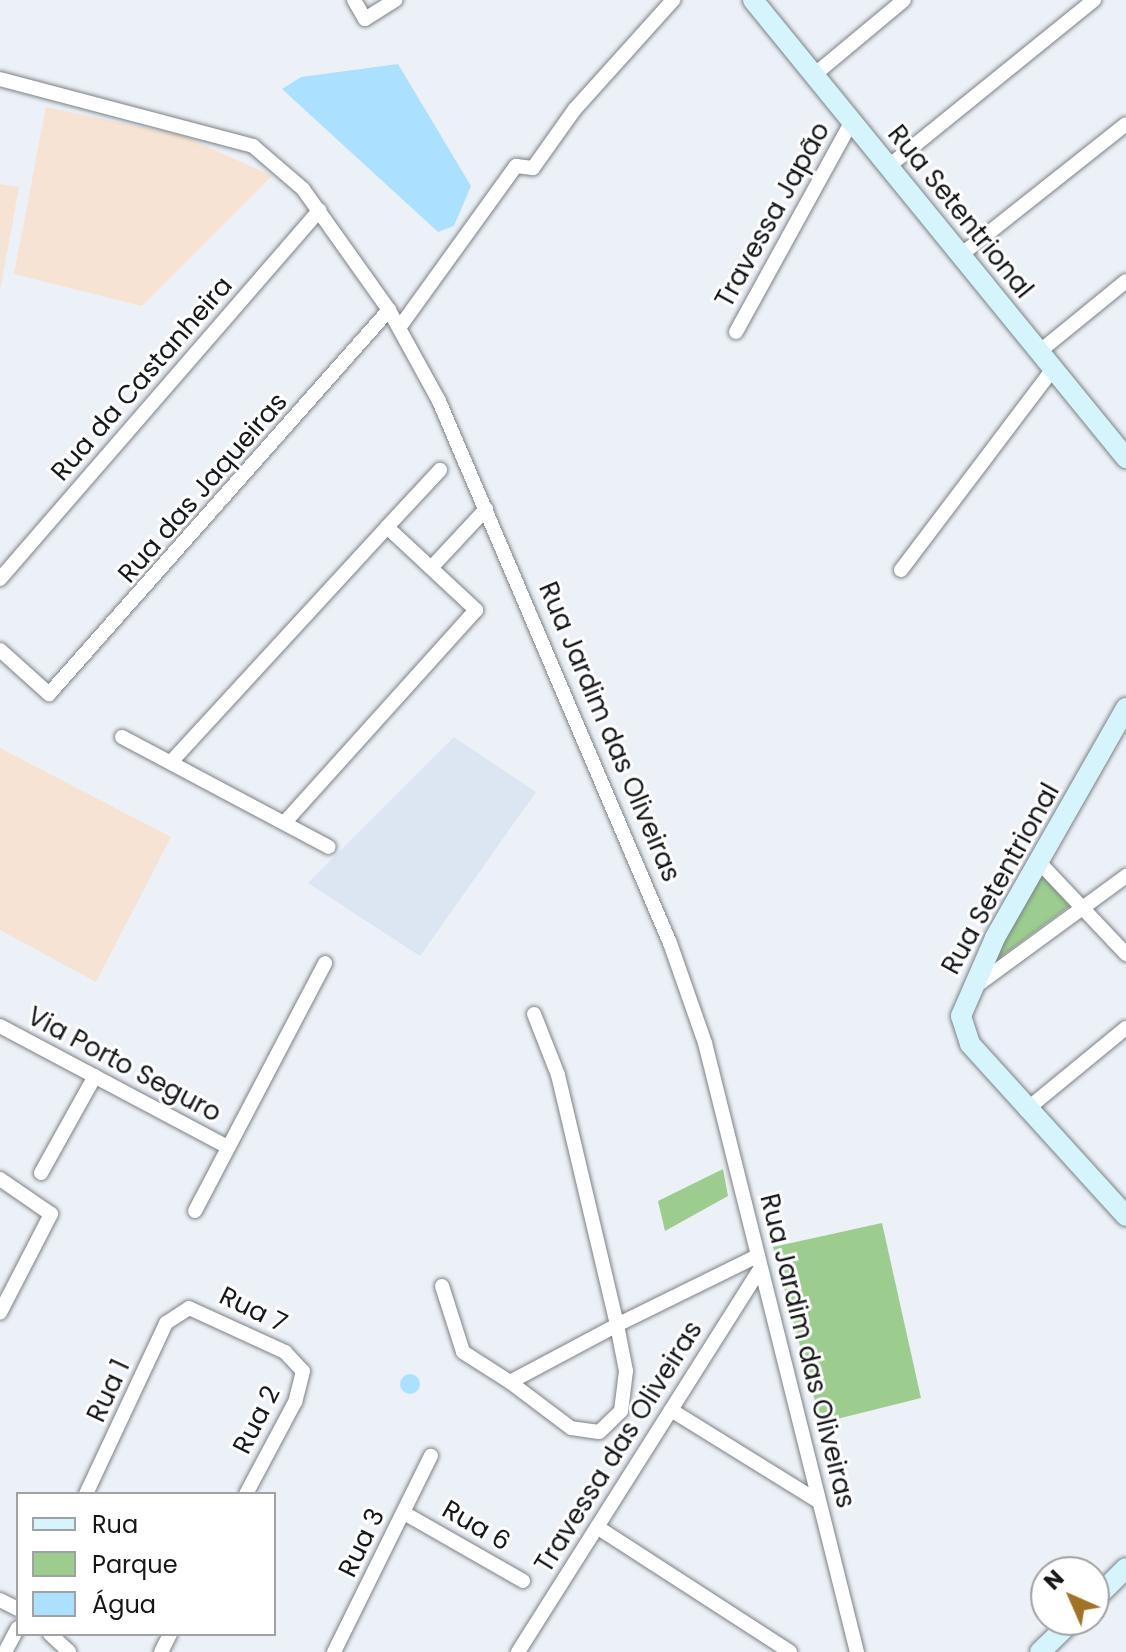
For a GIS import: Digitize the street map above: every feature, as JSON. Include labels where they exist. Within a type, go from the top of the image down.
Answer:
[{"type":"street","points":[[354,0],[365,19],[395,0]]},
{"type":"street","points":[[399,328],[516,166],[533,168],[575,109],[673,0]]},
{"type":"street","name":"Rua Setentrional","points":[[753,0],[962,254],[1052,370],[1122,446]]},
{"type":"street","points":[[814,75],[904,0]]},
{"type":"street","points":[[889,166],[1094,0]]},
{"type":"street","name":"Rua Jardim das Oliveiras","points":[[0,79],[228,135],[275,161],[320,210],[399,328],[486,509],[670,943],[705,1043],[857,1652]]},
{"type":"street","name":"Travessa Japão","points":[[736,332],[852,121]]},
{"type":"street","points":[[962,254],[1126,124]]},
{"type":"street","name":"Rua da Castanheira","points":[[0,579],[320,210]]},
{"type":"street","points":[[1039,352],[1126,281]]},
{"type":"street","name":"Rua das Jaqueiras","points":[[0,650],[49,694],[389,310]]},
{"type":"street","points":[[901,570],[1052,370]]},
{"type":"street","points":[[171,762],[440,470]]},
{"type":"street","points":[[431,568],[486,509]]},
{"type":"street","points":[[285,822],[476,610],[387,527]]},
{"type":"street","name":"Rua Setentrional","points":[[1126,708],[969,991],[961,1016],[970,1044],[1026,1110],[1126,1216]]},
{"type":"street","points":[[122,737],[329,847]]},
{"type":"street","points":[[1039,862],[1126,954]]},
{"type":"street","points":[[969,991],[1126,876]]},
{"type":"street","points":[[195,1211],[226,1146],[325,963]]},
{"type":"street","points":[[442,1286],[463,1352],[510,1382],[571,1428],[599,1432],[621,1411],[626,1371],[617,1325],[558,1075],[534,1014]]},
{"type":"street","name":"Via Porto Seguro","points":[[0,1026],[226,1146]]},
{"type":"street","points":[[1026,1110],[1126,1028]]},
{"type":"street","points":[[41,1173],[95,1076]]},
{"type":"street","points":[[0,1179],[51,1214],[0,1313]]},
{"type":"street","points":[[510,1382],[617,1325],[759,1262]]},
{"type":"street","name":"Travessa das Oliveiras","points":[[522,1650],[759,1262]]},
{"type":"street","name":"Rua 7","points":[[179,1310],[194,1308],[228,1323],[301,1367]]},
{"type":"street","name":"Rua 1","points":[[87,1492],[179,1310]]},
{"type":"street","name":"Rua 2","points":[[247,1492],[301,1388],[301,1367]]},
{"type":"street","points":[[671,1410],[818,1501]]},
{"type":"street","name":"Rua 3","points":[[337,1648],[431,1456]]},
{"type":"street","name":"Rua 6","points":[[404,1513],[523,1581]]},
{"type":"street","points":[[597,1527],[790,1652]]},
{"type":"street","points":[[1110,1584],[1126,1568]]},
{"type":"street","points":[[5,1652],[16,1632]]},
{"type":"street","points":[[52,1636],[69,1652]]},
{"type":"street","points":[[1040,1652],[1056,1636]]},
{"type":"street","points":[[337,1648],[353,1652]]},
{"type":"shaded area","points":[[46,107],[184,136],[272,176],[142,306],[14,274]]},
{"type":"shaded area","points":[[0,184],[19,187],[0,291]]},
{"type":"shaded area","points":[[454,737],[536,792],[420,956],[308,883]]},
{"type":"shaded area","points":[[0,748],[171,837],[96,982],[0,930]]},
{"type":"green space","points":[[1042,875],[1070,906],[991,964]]},
{"type":"green space","points":[[723,1169],[728,1196],[665,1231],[658,1201]]},
{"type":"green space","points":[[882,1223],[921,1398],[821,1423],[773,1247]]},
{"type":"water","points":[[398,64],[471,186],[454,226],[438,232],[282,89],[301,77]]},
{"type":"water","points":[[410,1374],[417,1377],[420,1384],[417,1391],[410,1394],[403,1391],[400,1384],[403,1377]]}]
